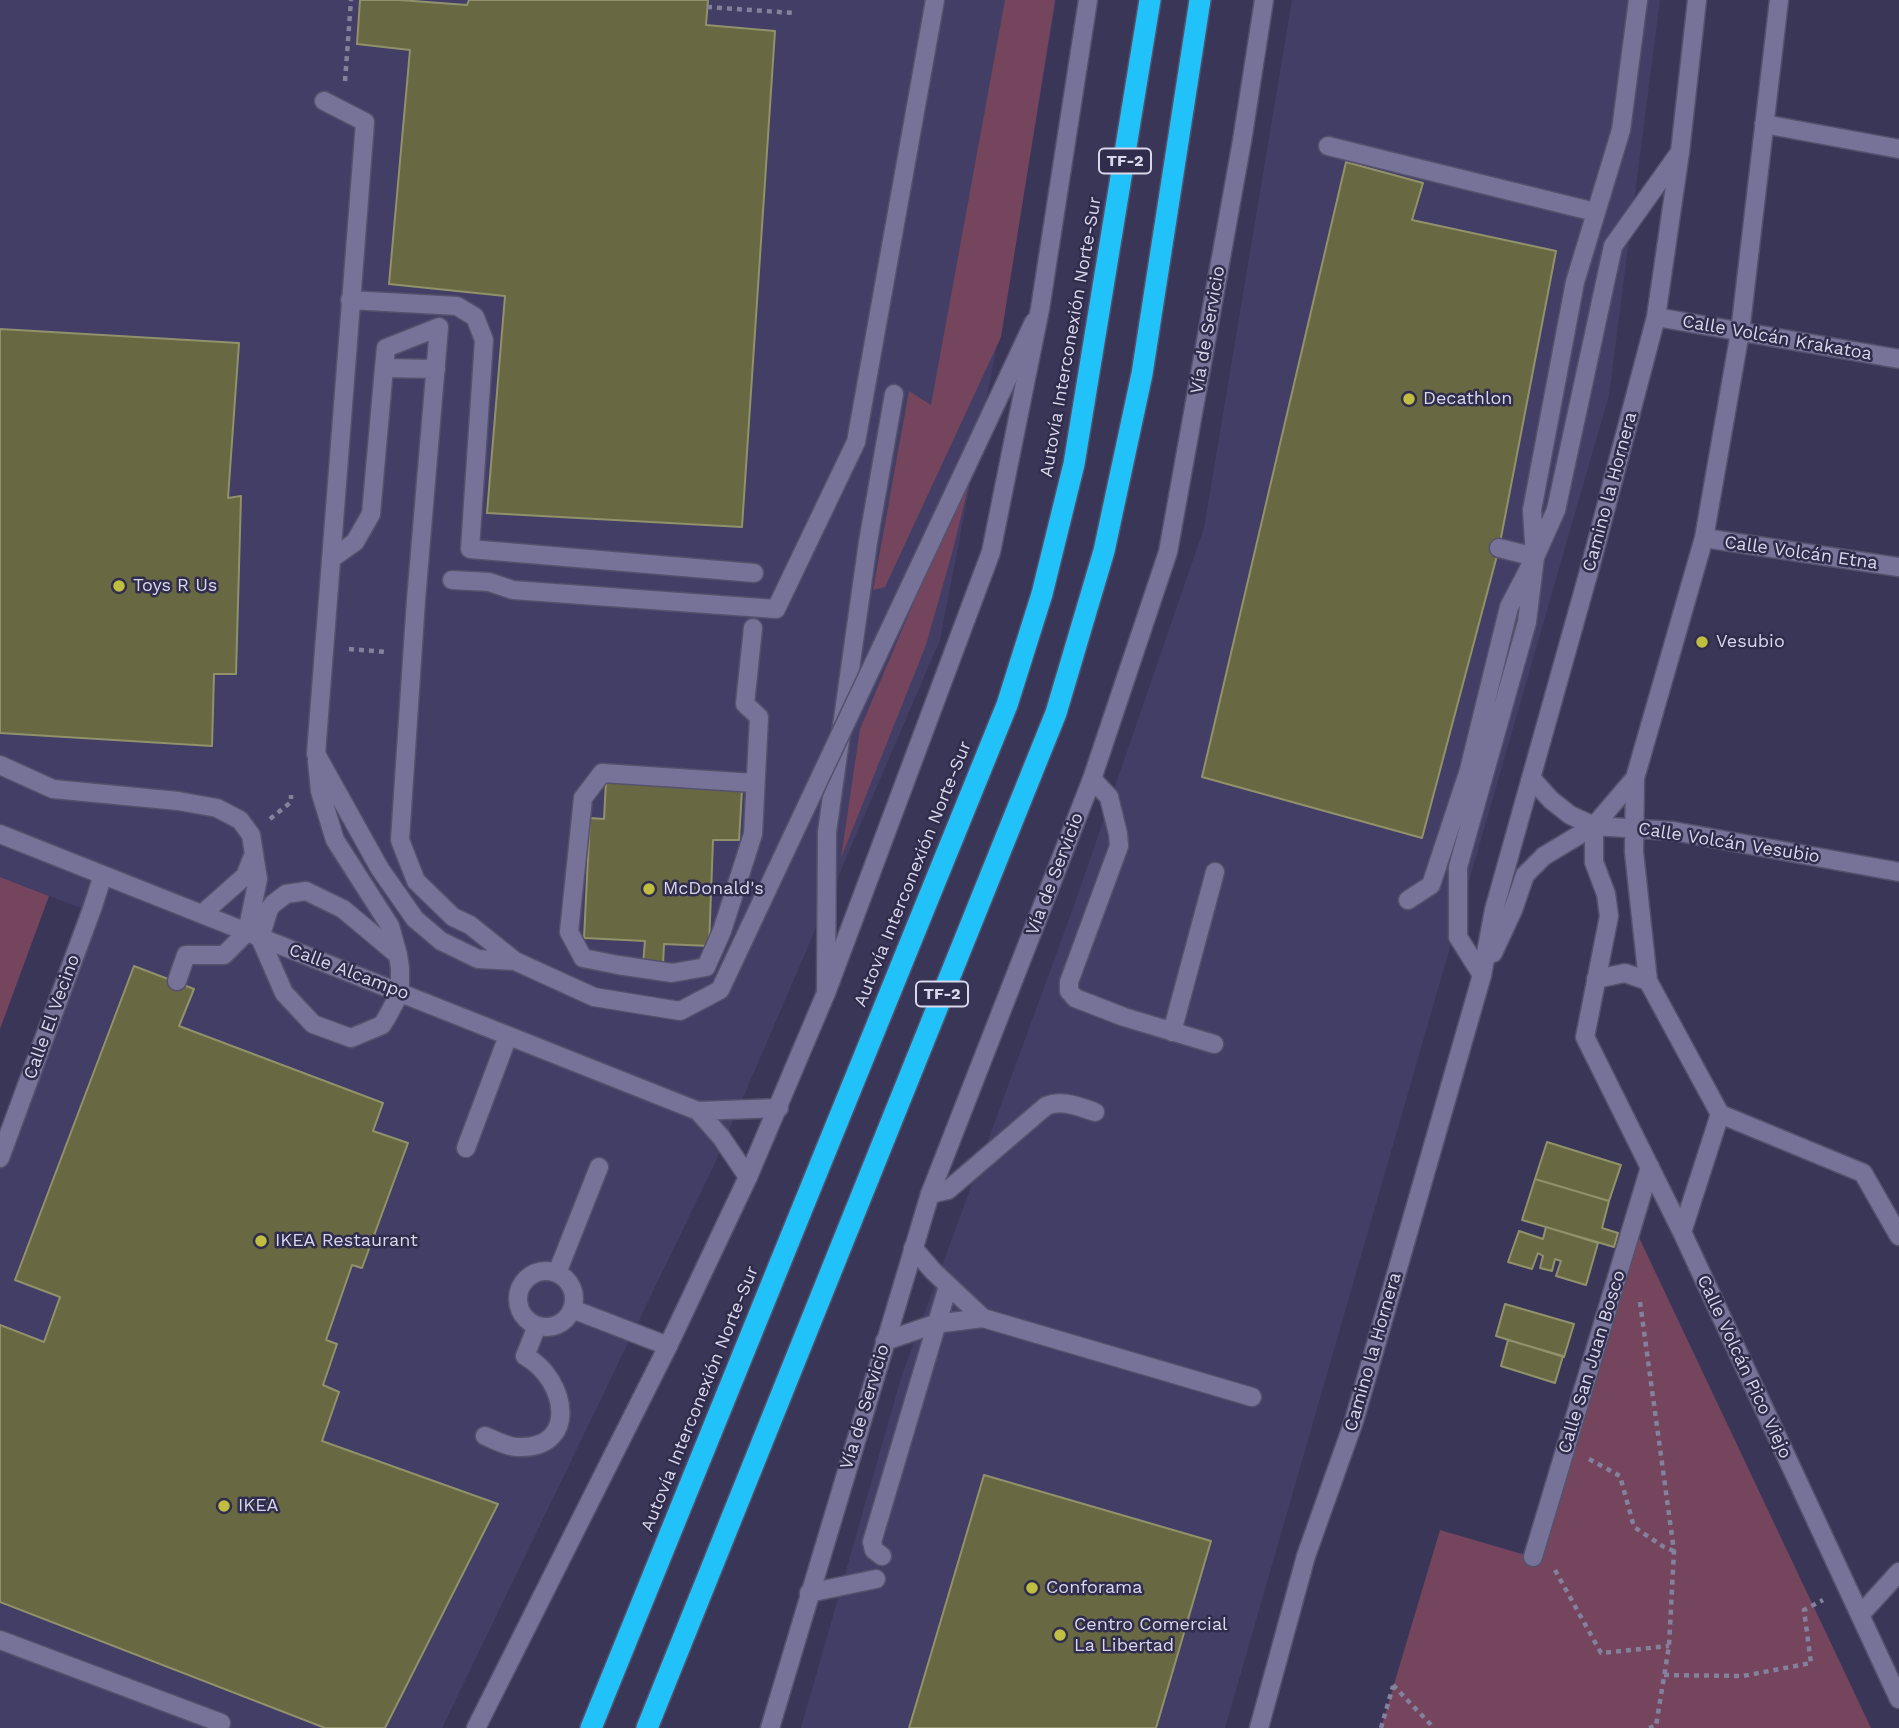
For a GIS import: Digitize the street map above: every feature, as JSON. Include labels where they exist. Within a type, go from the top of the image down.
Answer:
[{"type":"highway","name":"Autovía Interconexión Norte-Sur","points":[[591,1728],[1007,705],[1042,594],[1074,464],[1150,0]]},
{"type":"highway","name":"TF-2","points":[[647,1728],[1056,713],[1104,551],[1142,374],[1200,0]]},
{"type":"street","points":[[452,580],[489,582],[513,590],[776,609],[856,442],[935,0]]},
{"type":"street","points":[[476,1728],[668,1346],[779,1108],[826,993],[991,552],[1040,309],[1088,0]]},
{"type":"street","name":"Vía de Servicio","points":[[770,1728],[930,1194],[1092,779],[1168,552],[1242,141],[1264,0]]},
{"type":"street","points":[[1482,975],[1458,937],[1458,867],[1527,622],[1535,556],[1532,510],[1575,282],[1621,130],[1638,0]]},
{"type":"street","name":"Camino la Hornera","points":[[1259,1728],[1306,1556],[1354,1421],[1482,975],[1494,910],[1532,779],[1656,317],[1680,152],[1697,0]]},
{"type":"street","name":"Camino la Hornera","points":[[1720,1114],[1648,981],[1634,852],[1634,778],[1704,538],[1740,332],[1779,0]]},
{"type":"street","points":[[0,765],[53,789],[178,801],[217,808],[240,820],[251,835],[258,879],[253,935],[284,993],[313,1024],[351,1038],[382,1025],[400,993],[398,955],[390,926],[335,840],[320,791],[316,754],[365,122],[324,101]]},
{"type":"street","points":[[1765,124],[1899,149]]},
{"type":"street","points":[[1328,146],[1595,212]]},
{"type":"street","points":[[1408,900],[1431,885],[1469,770],[1509,607],[1556,510],[1613,246],[1680,152]]},
{"type":"street","points":[[350,300],[457,306],[475,317],[484,340],[470,549],[754,573]]},
{"type":"street","points":[[331,559],[355,542],[371,514],[386,348],[439,327],[412,653],[400,840],[416,881],[453,917],[470,925],[515,961],[594,997],[680,1011],[720,990],[1040,309]]},
{"type":"street","name":"Calle Volcán Krakatoa","points":[[1656,317],[1899,359]]},
{"type":"street","points":[[384,368],[436,369]]},
{"type":"street","points":[[826,993],[827,832],[868,541],[894,394]]},
{"type":"street","name":"Calle Volcán Etna","points":[[1704,538],[1899,567]]},
{"type":"street","points":[[1499,548],[1535,556]]},
{"type":"street","points":[[753,628],[745,704],[759,717],[753,834],[722,931],[706,967],[672,973],[583,958],[569,932],[583,798],[602,773],[754,783]]},
{"type":"street","points":[[316,754],[380,869],[415,919],[441,941],[478,959],[515,961]]},
{"type":"street","name":"Camino la Hornera","points":[[1482,975],[1513,910],[1525,874],[1544,856],[1594,826],[1634,778]]},
{"type":"street","points":[[1092,779],[1109,797],[1119,846],[1069,982],[1069,991],[1075,998],[1108,1011],[1214,1044]]},
{"type":"street","name":"Calle Volcán Vesubio","points":[[1532,779],[1551,800],[1570,815],[1594,826],[1673,831],[1899,872]]},
{"type":"street","points":[[1594,826],[1594,862],[1606,894],[1608,916],[1596,979],[1625,973],[1648,981]]},
{"type":"street","name":"Calle Alcampo","points":[[0,834],[698,1111],[779,1108]]},
{"type":"street","points":[[202,914],[245,876],[255,853]]},
{"type":"street","points":[[1172,1032],[1215,872]]},
{"type":"street","name":"Calle El Vecino","points":[[0,1158],[103,874]]},
{"type":"street","points":[[177,981],[186,955],[224,955],[253,935],[273,904],[286,894],[306,891],[344,909],[398,955]]},
{"type":"street","name":"Calle Volcán Pico Viejo","points":[[1596,979],[1585,1037],[1682,1232],[1899,1699]]},
{"type":"street","points":[[466,1148],[508,1036]]},
{"type":"street","points":[[930,1194],[948,1190],[1046,1106],[1056,1102],[1096,1112]]},
{"type":"street","name":"Calle Alcampo","points":[[698,1111],[721,1136],[748,1177]]},
{"type":"street","points":[[1682,1232],[1720,1114],[1863,1173],[1899,1236]]},
{"type":"street","points":[[557,1273],[599,1167]]},
{"type":"street","name":"Calle San Juan Bosco","points":[[1536,1549],[1650,1167]]},
{"type":"street","points":[[913,1248],[948,1286],[983,1318]]},
{"type":"street","points":[[539,1271],[557,1273],[570,1284],[574,1301],[572,1309],[562,1322],[554,1326],[537,1326],[522,1314],[519,1306],[520,1288],[531,1275],[539,1271]]},
{"type":"street","points":[[882,1556],[874,1550],[872,1542],[948,1286]]},
{"type":"street","points":[[572,1309],[668,1346]]},
{"type":"street","points":[[885,1341],[935,1324],[983,1318],[1252,1397]]},
{"type":"street","points":[[485,1436],[515,1447],[537,1445],[550,1438],[560,1423],[559,1395],[538,1363],[526,1356],[537,1326]]},
{"type":"street","points":[[1860,1615],[1899,1572]]},
{"type":"street","points":[[809,1593],[876,1579]]},
{"type":"street","points":[[0,1640],[221,1723]]},
{"type":"path","points":[[708,7],[794,13]]},
{"type":"path","points":[[324,648],[412,653]]},
{"type":"path","points":[[1640,1298],[1675,1552],[1669,1646],[1656,1726],[1648,1728]]},
{"type":"path","points":[[1566,1446],[1620,1476],[1634,1527],[1675,1552]]},
{"type":"path","points":[[1536,1549],[1601,1653],[1669,1646]]},
{"type":"path","points":[[1664,1675],[1743,1676],[1811,1663],[1804,1610],[1846,1587]]},
{"type":"path","points":[[1381,1728],[1393,1685],[1434,1728]]},
{"type":"shaded area","points":[[0,0],[1056,0],[1011,272],[940,640],[714,1165],[442,1728],[0,1728],[0,1129],[81,908],[0,877]]},
{"type":"shaded area","points":[[1005,0],[1055,0],[1001,337],[885,587],[873,590],[909,391],[931,405]]},
{"type":"shaded area","points":[[1292,0],[1660,0],[1609,395],[1225,1728],[801,1728],[902,1375],[1075,903],[1204,528]]},
{"type":"shaded area","points":[[976,456],[926,645],[841,858],[860,729]]},
{"type":"shaded area","points":[[0,877],[49,896],[0,1029]]},
{"type":"shaded area","points":[[1634,1227],[1871,1728],[1381,1728],[1440,1530],[1532,1557]]},
{"type":"building","points":[[360,0],[467,5],[469,0],[708,0],[706,25],[775,31],[742,527],[487,513],[505,296],[389,284],[410,50],[357,44]]},
{"type":"building","name":"Decathlon","points":[[1346,162],[1423,183],[1412,220],[1556,251],[1499,548],[1422,838],[1202,777]]},
{"type":"building","name":"Toys R Us","points":[[0,329],[239,343],[228,498],[241,496],[236,674],[214,674],[212,746],[0,733]]},
{"type":"building","name":"McDonald's","points":[[606,781],[742,790],[739,840],[713,840],[709,946],[664,944],[663,965],[643,964],[645,941],[584,938],[590,818],[604,819]]},
{"type":"building","points":[[134,966],[194,989],[179,1026],[383,1103],[373,1131],[408,1143],[362,1268],[352,1265],[326,1340],[337,1344],[323,1385],[339,1392],[322,1441],[498,1504],[385,1728],[325,1728],[0,1602],[0,1325],[44,1342],[60,1297],[15,1280]]},
{"type":"building","points":[[1547,1142],[1621,1165],[1609,1201],[1535,1179]]},
{"type":"building","points":[[1535,1179],[1609,1201],[1602,1228],[1618,1233],[1614,1247],[1522,1220]]},
{"type":"building","points":[[1546,1227],[1598,1243],[1586,1285],[1556,1276],[1561,1261],[1555,1259],[1552,1271],[1540,1268],[1543,1256],[1538,1253],[1532,1269],[1508,1262],[1519,1231],[1543,1239]]},
{"type":"building","points":[[1505,1304],[1574,1324],[1564,1357],[1496,1336]]},
{"type":"building","points":[[1508,1340],[1563,1356],[1555,1383],[1501,1366]]},
{"type":"building","name":"Centro Comercial La Libertad","points":[[984,1475],[1211,1541],[1156,1728],[909,1728]]},
{"type":"place","name":"Decathlon","points":[[1409,399]]},
{"type":"place","name":"Toys R Us","points":[[119,586]]},
{"type":"place","name":"Vesubio","points":[[1702,642]]},
{"type":"place","name":"McDonald's","points":[[649,889]]},
{"type":"place","name":"IKEA Restaurant","points":[[261,1241]]},
{"type":"place","name":"IKEA","points":[[224,1506]]},
{"type":"place","name":"Conforama","points":[[1032,1588]]},
{"type":"place","name":"Centro Comercial La Libertad","points":[[1060,1635]]}]
